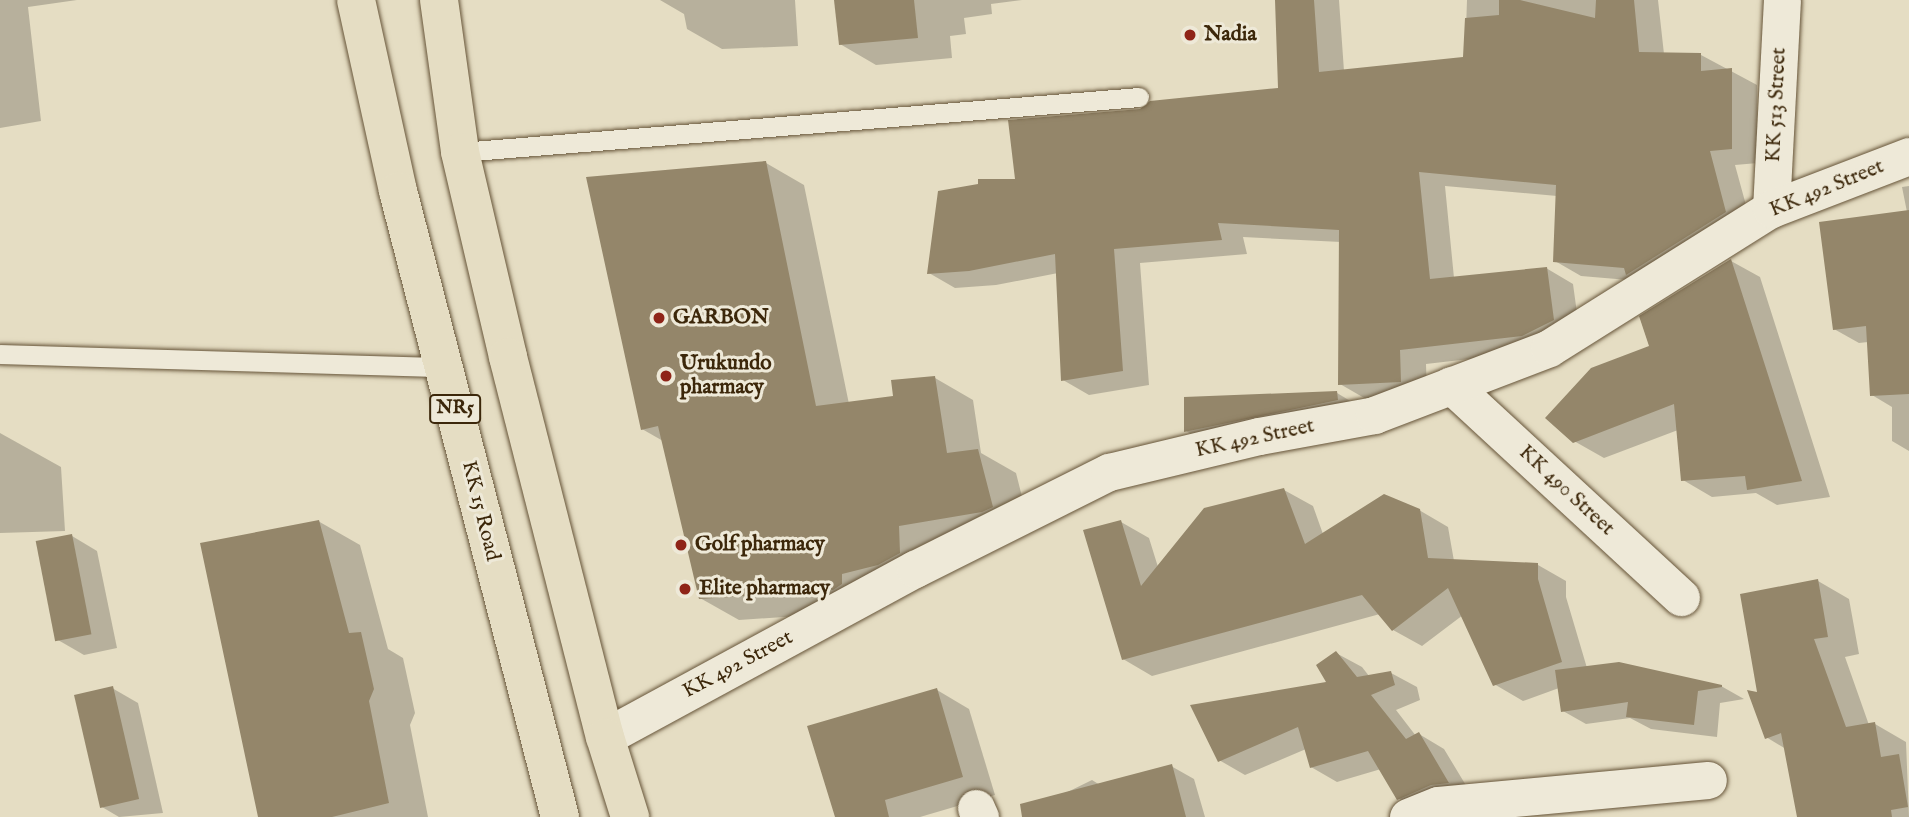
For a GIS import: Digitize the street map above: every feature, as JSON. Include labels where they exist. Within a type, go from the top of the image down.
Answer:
[{"type":"highway","name":"KK 15 Road","points":[[356,0],[398,191],[560,817]]},
{"type":"highway","points":[[439,0],[460,152],[511,371],[605,737],[630,817]]},
{"type":"street","name":"KK 513 Street","points":[[1771,209],[1782,0]]},
{"type":"street","name":"KK 492 Street","points":[[605,737],[915,569],[1110,472],[1259,436],[1374,415],[1549,348],[1771,209],[1909,156]]},
{"type":"street","name":"KK 490 Street","points":[[1451,385],[1681,597]]},
{"type":"street","points":[[1408,817],[1438,805],[1708,779]]},
{"type":"lane","points":[[460,152],[1139,97]]},
{"type":"lane","points":[[0,354],[444,367]]},
{"type":"building","points":[[834,0],[914,0],[918,38],[839,45]]},
{"type":"building","points":[[1275,0],[1314,0],[1319,72],[1463,57],[1465,18],[1499,15],[1499,0],[1520,0],[1595,18],[1596,0],[1634,0],[1639,52],[1701,53],[1701,71],[1732,68],[1732,149],[1710,151],[1726,212],[1626,275],[1624,268],[1553,262],[1556,185],[1419,172],[1430,279],[1547,267],[1554,320],[1522,336],[1400,350],[1401,382],[1338,385],[1339,230],[1218,223],[1222,240],[1114,249],[1123,371],[1061,381],[1055,254],[969,271],[927,274],[938,191],[978,184],[978,179],[1015,179],[1008,120],[1140,109],[1150,101],[1278,88]]},
{"type":"building","points":[[766,161],[816,406],[893,396],[891,380],[935,376],[947,453],[978,449],[993,507],[982,512],[899,526],[900,553],[878,565],[842,574],[842,584],[833,590],[699,599],[658,426],[641,430],[586,177]]},
{"type":"building","points":[[1909,210],[1909,394],[1870,396],[1866,326],[1833,330],[1819,222]]},
{"type":"building","points":[[1731,259],[1802,481],[1747,490],[1745,476],[1681,481],[1674,404],[1573,443],[1545,418],[1591,368],[1649,346],[1639,316]]},
{"type":"building","points":[[1337,391],[1338,400],[1184,432],[1184,397]]},
{"type":"building","points":[[1284,488],[1305,544],[1384,494],[1420,509],[1428,558],[1538,563],[1538,579],[1562,662],[1493,686],[1448,588],[1392,631],[1362,595],[1122,660],[1083,530],[1121,520],[1141,586],[1204,508]]},
{"type":"building","points":[[319,520],[349,633],[361,632],[374,689],[369,701],[389,803],[332,817],[258,817],[200,543]]},
{"type":"building","points":[[72,534],[91,634],[55,641],[36,541]]},
{"type":"building","points":[[1818,579],[1828,637],[1814,639],[1846,727],[1875,722],[1881,757],[1899,754],[1908,807],[1891,810],[1892,817],[1797,817],[1781,733],[1765,739],[1747,690],[1757,692],[1740,594]]},
{"type":"building","points":[[1336,651],[1357,677],[1391,671],[1395,685],[1371,695],[1406,739],[1419,732],[1449,783],[1431,785],[1397,800],[1368,751],[1310,768],[1298,727],[1218,762],[1190,705],[1326,682],[1316,665]]},
{"type":"building","points":[[1619,662],[1722,687],[1698,691],[1694,725],[1626,717],[1628,702],[1561,712],[1555,670]]},
{"type":"building","points":[[113,686],[139,799],[100,808],[74,695]]},
{"type":"building","points":[[937,688],[963,777],[885,800],[889,817],[835,817],[807,726]]},
{"type":"building","points":[[1172,764],[1186,817],[1022,817],[1020,804]]},
{"type":"place","name":"Nadia","points":[[1190,35]]},
{"type":"place","name":"GARBON","points":[[659,318]]},
{"type":"place","name":"Urukundo pharmacy","points":[[666,376]]},
{"type":"place","name":"Golf pharmacy","points":[[681,545]]},
{"type":"place","name":"Elite pharmacy","points":[[685,589]]}]
